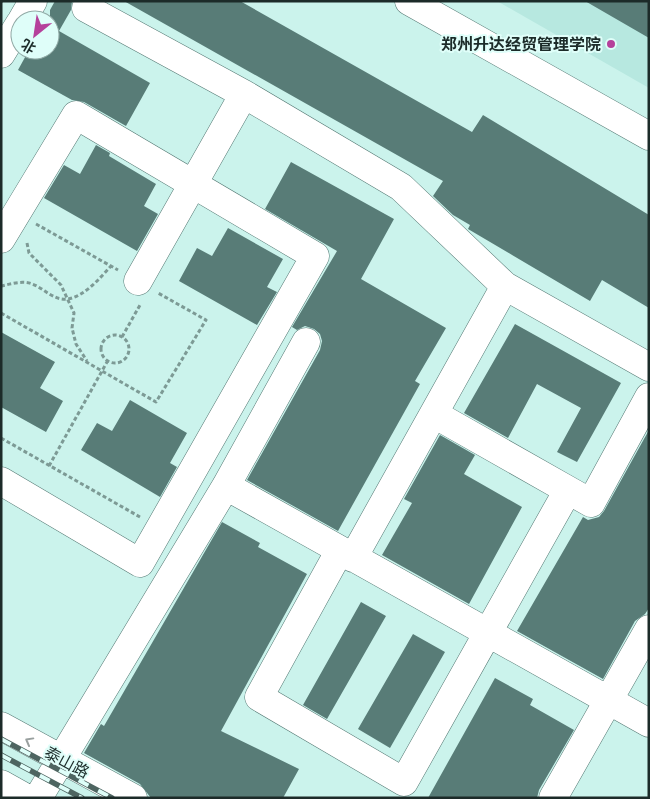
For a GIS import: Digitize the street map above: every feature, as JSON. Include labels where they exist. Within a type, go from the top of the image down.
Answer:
[{"type":"street","points":[[408,1],[649,136]]},
{"type":"street","points":[[86,8],[244,94],[401,187],[505,286],[649,367]]},
{"type":"street","points":[[1,54],[10,39]]},
{"type":"street","points":[[144,285],[194,183],[244,94]]},
{"type":"street","points":[[1,239],[22,215],[76,115],[315,256],[140,563],[1,480]]},
{"type":"street","points":[[505,286],[434,414],[259,697],[404,782],[568,490]]},
{"type":"street","points":[[38,798],[226,486],[306,342]]},
{"type":"street","points":[[434,414],[591,503],[649,397]]},
{"type":"street","points":[[226,486],[649,723]]},
{"type":"street","points":[[553,798],[649,629]]},
{"type":"street","name":"泰山路","points":[[1,726],[133,798]]},
{"type":"street","points":[[1,784],[26,798]]},
{"type":"path","points":[[1,312],[156,402],[206,320],[22,215]]},
{"type":"path","points":[[22,215],[29,253],[61,285],[74,313],[72,328],[76,344],[87,362]]},
{"type":"path","points":[[1,286],[17,282],[32,284],[43,292],[68,299],[82,293],[111,266]]},
{"type":"path","points":[[122,337],[144,285]]},
{"type":"path","points":[[111,335],[122,337],[129,347],[128,356],[121,362],[107,362],[103,358],[100,349],[103,340],[111,335]]},
{"type":"path","points":[[49,466],[107,362]]},
{"type":"path","points":[[1,438],[160,528]]},
{"type":"shaded area","name":"郑州升达经贸管理学院","points":[[497,1],[649,1],[649,88]]},
{"type":"building","points":[[55,1],[72,1],[71,10],[60,29],[60,10],[50,10]]},
{"type":"building","points":[[124,1],[240,1],[472,132],[483,115],[649,215],[649,308],[602,280],[590,301],[468,229],[470,225],[453,215],[433,196],[443,181]]},
{"type":"building","points":[[585,1],[649,1],[649,38]]},
{"type":"building","points":[[60,32],[150,83],[126,126],[84,102],[72,100],[18,70],[24,60],[60,60]]},
{"type":"building","points":[[96,145],[110,153],[109,156],[156,184],[144,206],[158,214],[137,251],[44,198],[64,165],[80,174]]},
{"type":"building","points":[[291,162],[394,219],[361,279],[446,328],[415,381],[420,384],[338,531],[247,480],[320,350],[322,341],[320,334],[314,329],[305,326],[297,330],[292,327],[337,251],[265,209]]},
{"type":"building","points":[[228,228],[283,259],[267,287],[277,292],[257,325],[179,281],[197,248],[212,256]]},
{"type":"building","points":[[515,324],[621,383],[577,462],[557,452],[581,408],[537,384],[508,438],[464,413]]},
{"type":"building","points":[[1,332],[55,362],[40,388],[63,401],[46,432],[1,407]]},
{"type":"building","points":[[130,400],[187,433],[170,463],[177,467],[160,497],[81,450],[97,423],[112,431]]},
{"type":"building","points":[[649,430],[649,608],[645,614],[635,621],[603,679],[517,631],[583,517],[588,520],[599,517],[604,511]]},
{"type":"building","points":[[440,435],[475,455],[464,474],[522,507],[469,604],[382,555],[412,503],[404,499]]},
{"type":"building","points":[[222,522],[260,543],[258,547],[307,574],[221,731],[299,769],[283,798],[151,798],[140,784],[84,753],[101,724],[104,726]]},
{"type":"building","points":[[361,602],[386,616],[327,719],[303,705]]},
{"type":"building","points":[[413,634],[445,652],[390,748],[358,729]]},
{"type":"building","points":[[495,678],[533,699],[530,705],[574,730],[539,790],[537,798],[428,798]]},
{"type":"railway","points":[[1,739],[112,798]]},
{"type":"railway","points":[[1,755],[82,798]]},
{"type":"place","name":"郑州升达经贸管理学院","points":[[611,44]]}]
